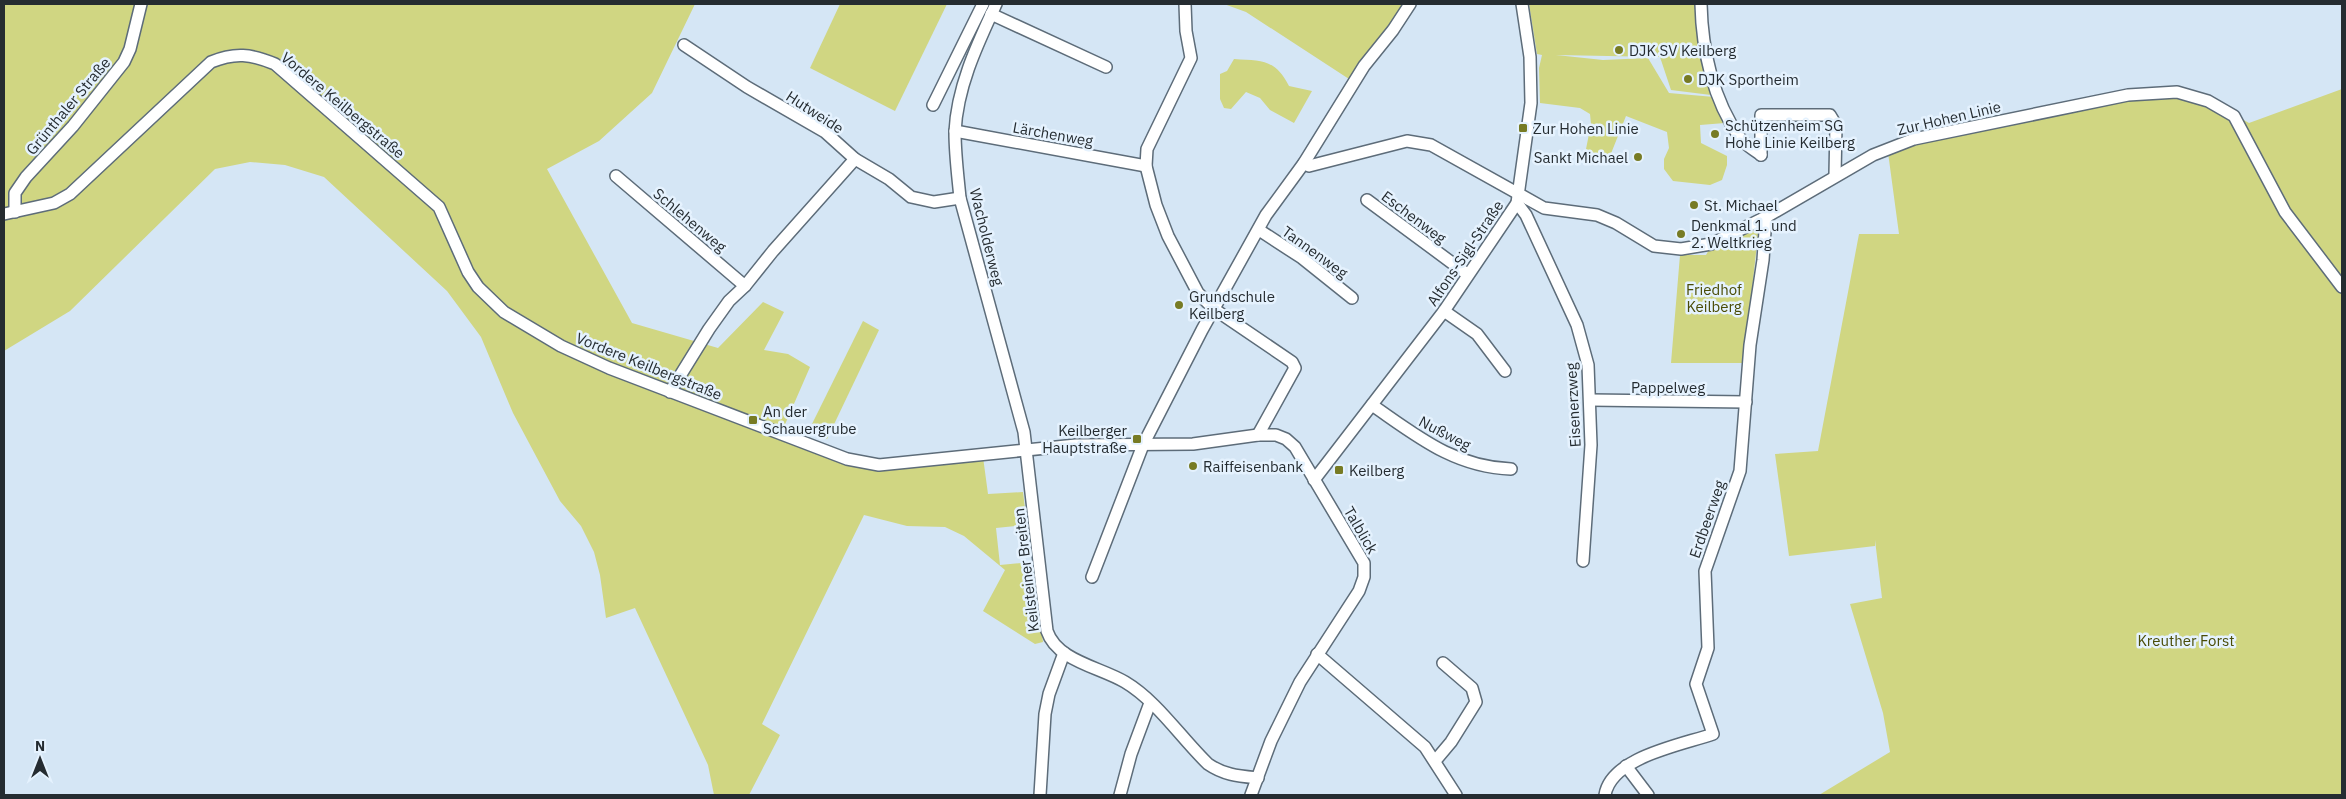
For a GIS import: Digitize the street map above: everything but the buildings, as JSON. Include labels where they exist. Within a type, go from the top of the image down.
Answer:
[{"type":"street","name":"Grünthaler Straße","points":[[9,213],[15,193],[26,177],[79,119],[124,62],[134,35],[141,4]]},
{"type":"street","points":[[933,105],[983,4]]},
{"type":"street","points":[[1185,4],[1186,31],[1192,58],[1147,149],[1146,166],[1156,205],[1168,236],[1198,293],[1214,309],[1292,362],[1295,368],[1258,435]]},
{"type":"street","points":[[1092,577],[1143,445],[1214,309],[1266,215],[1304,163],[1364,66],[1399,22],[1410,4]]},
{"type":"street","name":"Alfons-Sigl-Straße","points":[[1314,480],[1444,311],[1517,198],[1529,130],[1531,103],[1530,58],[1522,4]]},
{"type":"street","points":[[1701,4],[1701,19],[1715,92],[1741,140],[1761,155],[1761,115],[1830,114],[1836,125],[1835,175]]},
{"type":"street","points":[[994,9],[1106,67]]},
{"type":"street","name":"Wacholderweg","points":[[994,9],[976,48],[964,82],[956,131],[960,198],[1028,450]]},
{"type":"street","name":"Hutweide","points":[[684,45],[747,87],[825,132],[855,159],[889,179],[912,196],[934,202],[960,198]]},
{"type":"street","name":"Vordere Keilbergstraße","points":[[9,213],[54,204],[70,194],[210,62],[226,56],[241,54],[258,57],[275,64],[439,207],[468,272],[478,287],[504,312],[561,346],[609,368],[847,459],[879,466],[1095,444],[1143,445]]},
{"type":"street","name":"Zur Hohen Linie","points":[[1304,163],[1309,166],[1407,141],[1418,142],[1431,145],[1517,198],[1544,208],[1597,216],[1616,223],[1654,246],[1681,249],[1711,244],[1766,217],[1835,175],[1873,155],[1914,139],[2128,95],[2177,92],[2208,101],[2234,116],[2285,212],[2342,286]]},
{"type":"street","name":"Lärchenweg","points":[[956,131],[1146,166]]},
{"type":"street","points":[[670,392],[709,329],[730,301],[855,159]]},
{"type":"street","name":"Schlehenweg","points":[[616,176],[745,286]]},
{"type":"street","name":"Eisenerzweg","points":[[1517,198],[1577,325],[1588,364],[1591,445],[1583,561]]},
{"type":"street","name":"Eschenweg","points":[[1368,200],[1467,274]]},
{"type":"street","name":"Erdbeerweg","points":[[1626,766],[1637,760],[1714,734],[1696,684],[1708,648],[1705,571],[1740,470],[1750,344],[1763,260],[1766,217]]},
{"type":"street","name":"Tannenweg","points":[[1259,230],[1302,258],[1352,298]]},
{"type":"street","points":[[1444,311],[1476,334],[1505,371]]},
{"type":"street","name":"Pappelweg","points":[[1590,400],[1746,402]]},
{"type":"street","name":"Nußweg","points":[[1372,405],[1430,445],[1452,457],[1481,466],[1511,469]]},
{"type":"street","name":"Talblick","points":[[1143,445],[1193,444],[1258,435],[1276,435],[1286,439],[1295,447],[1364,563],[1364,577],[1359,591],[1317,654],[1285,711],[1251,795]]},
{"type":"street","name":"Keilsteiner Breiten","points":[[1028,450],[1047,631],[1050,641],[1064,653],[1127,683],[1150,703],[1208,764],[1220,772],[1232,776],[1258,778]]},
{"type":"street","points":[[1040,795],[1045,714],[1049,694],[1064,653]]},
{"type":"street","points":[[1317,654],[1425,747],[1456,795]]},
{"type":"street","points":[[1435,761],[1451,742],[1476,702],[1472,688],[1443,663]]},
{"type":"street","points":[[1120,795],[1131,754],[1150,703]]},
{"type":"street","points":[[1606,795],[1609,781],[1626,766],[1648,795]]},
{"type":"green space","points":[[4,4],[695,4],[652,93],[599,141],[547,169],[632,323],[718,348],[763,302],[784,312],[764,350],[788,354],[810,367],[783,429],[851,456],[879,459],[875,467],[983,457],[988,494],[1023,492],[1027,525],[996,528],[1000,565],[1032,562],[1043,642],[1035,644],[983,611],[1005,570],[964,536],[945,527],[907,526],[864,515],[762,724],[780,735],[749,795],[714,795],[708,765],[635,608],[606,618],[600,575],[594,552],[581,526],[560,501],[513,413],[481,337],[447,291],[324,177],[285,165],[250,162],[215,169],[70,311],[4,351]]},
{"type":"green space","points":[[840,4],[947,4],[895,111],[810,68]]},
{"type":"green space","points":[[1224,4],[1405,4],[1349,79],[1246,12]]},
{"type":"green space","points":[[1529,4],[1698,4],[1702,45],[1711,95],[1671,90],[1660,57],[1556,55],[1603,60],[1648,58],[1669,93],[1714,97],[1725,123],[1700,125],[1701,143],[1727,156],[1727,165],[1722,180],[1710,185],[1673,181],[1664,169],[1664,159],[1669,148],[1667,132],[1626,116],[1610,156],[1603,157],[1586,149],[1591,124],[1590,114],[1580,108],[1540,103],[1539,68],[1542,55],[1537,54]]},
{"type":"green space","points":[[1234,59],[1267,63],[1279,71],[1289,86],[1312,91],[1294,123],[1270,110],[1260,98],[1246,92],[1231,109],[1224,108],[1220,99],[1220,74],[1227,71]]},
{"type":"green space","name":"Kreuther Forst","points":[[2187,88],[2249,123],[2342,89],[2342,795],[1819,795],[1890,752],[1883,713],[1850,604],[1882,598],[1875,540],[1875,546],[1789,556],[1775,454],[1818,451],[1859,234],[1899,234],[1887,145],[1999,115],[2126,90]]},
{"type":"green space","name":"Friedhof Keilberg","points":[[1759,225],[1744,363],[1671,363],[1680,255],[1706,255],[1710,248],[1724,246]]},
{"type":"green space","points":[[863,321],[879,330],[827,439],[810,428]]},
{"type":"place","name":"DJK SV Keilberg","points":[[1619,50]]},
{"type":"place","name":"DJK Sportheim","points":[[1688,79]]},
{"type":"place","name":"Zur Hohen Linie","points":[[1523,128]]},
{"type":"place","name":"Schützenheim SG Hohe Linie Keilberg","points":[[1715,134]]},
{"type":"place","name":"Sankt Michael","points":[[1638,157]]},
{"type":"place","name":"St. Michael","points":[[1694,205]]},
{"type":"place","name":"Denkmal 1. und 2. Weltkrieg","points":[[1681,234]]},
{"type":"place","name":"Grundschule Keilberg","points":[[1179,305]]},
{"type":"place","name":"An der Schauergrube","points":[[753,420]]},
{"type":"place","name":"Keilberger Hauptstraße","points":[[1137,439]]},
{"type":"place","name":"Raiffeisenbank","points":[[1193,466]]},
{"type":"place","name":"Keilberg","points":[[1339,470]]}]
